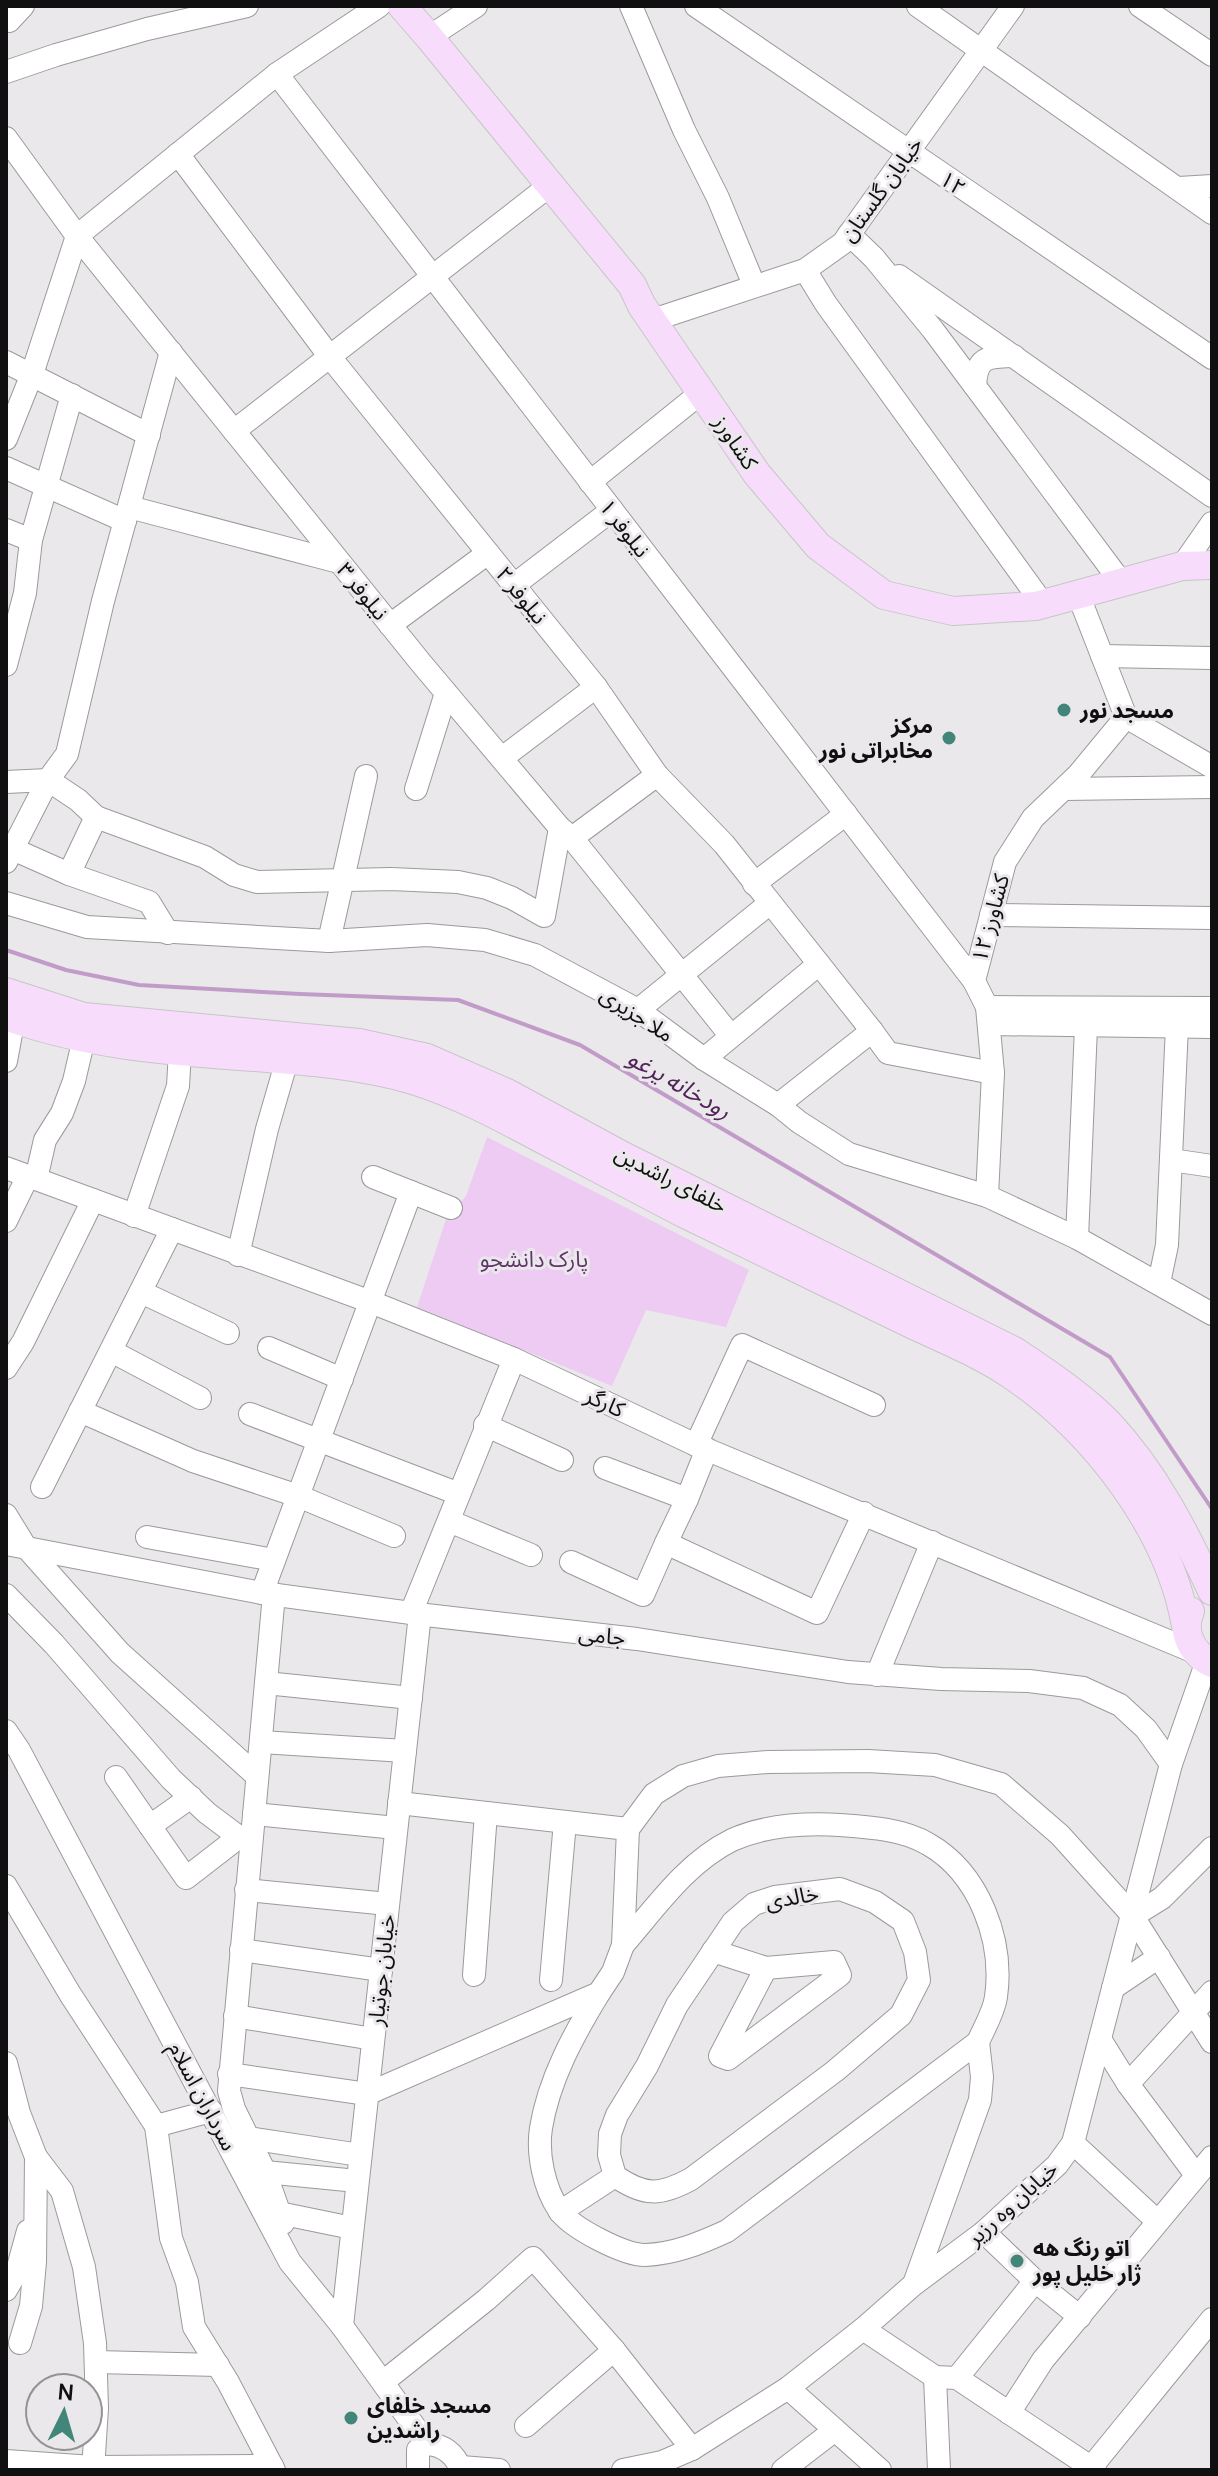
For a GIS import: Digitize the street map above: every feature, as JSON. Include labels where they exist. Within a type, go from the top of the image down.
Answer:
[{"type":"main road","name":"کشاورز","points":[[394,9],[429,37],[632,285],[757,474],[818,546],[884,595],[953,611],[1043,604],[1182,566],[1212,565]]},
{"type":"main road","points":[[394,9],[623,295],[648,313]]},
{"type":"main road","points":[[9,1009],[47,1030],[84,1038],[180,1051],[348,1065],[412,1080],[475,1104],[683,1213],[1009,1373],[1059,1413],[1112,1470],[1161,1548],[1177,1588],[1189,1641],[1205,1659]]},
{"type":"main road","name":"خلفای راشدین","points":[[9,1009],[359,1043],[427,1058],[507,1093],[623,1156],[1016,1352],[1062,1384],[1108,1424],[1153,1480],[1178,1521],[1212,1591]]},
{"type":"main road","points":[[1186,1626],[1187,1617],[1195,1606],[1212,1604]]},
{"type":"street","points":[[6,72],[147,29],[247,6]]},
{"type":"street","points":[[429,37],[476,6]]},
{"type":"street","points":[[631,6],[754,285]]},
{"type":"street","name":"۱۲","points":[[696,6],[1212,358]]},
{"type":"street","points":[[918,6],[1212,213]]},
{"type":"street","name":"خیابان گلستان","points":[[648,313],[805,270],[843,243],[1013,6]]},
{"type":"street","points":[[1140,6],[1212,55]]},
{"type":"street","points":[[6,439],[32,374],[77,236],[277,74],[394,9]]},
{"type":"street","name":"نیلوفر ۱","points":[[277,74],[974,981]]},
{"type":"street","name":"نیلوفر ۳","points":[[6,138],[77,236],[339,562],[730,1035]]},
{"type":"street","name":"نیلوفر ۲","points":[[178,154],[330,357],[596,687],[657,775],[724,844],[888,1053],[993,1073]]},
{"type":"street","points":[[1179,188],[1212,186]]},
{"type":"street","points":[[234,431],[540,193]]},
{"type":"street","points":[[849,234],[874,258],[975,386],[1121,582]]},
{"type":"street","points":[[874,258],[1212,496]]},
{"type":"street","points":[[805,270],[826,304],[1043,604]]},
{"type":"street","points":[[168,933],[149,902],[8,852],[48,780],[67,754],[171,352]]},
{"type":"street","points":[[975,386],[976,369],[984,360],[1014,356]]},
{"type":"street","points":[[6,362],[149,435]]},
{"type":"street","points":[[590,482],[702,392]]},
{"type":"street","points":[[6,665],[16,590],[72,395]]},
{"type":"street","points":[[6,468],[127,514],[339,562]]},
{"type":"street","points":[[514,585],[612,510]]},
{"type":"street","points":[[1182,566],[1212,523]]},
{"type":"street","points":[[6,530],[31,540]]},
{"type":"street","points":[[390,625],[488,553]]},
{"type":"street","points":[[1078,594],[1126,717],[1212,767]]},
{"type":"street","points":[[1102,656],[1212,658]]},
{"type":"street","points":[[502,758],[596,687]]},
{"type":"street","points":[[416,789],[446,693]]},
{"type":"street","name":"کشاورز ۱۲","points":[[987,1196],[993,1073],[989,1015],[974,981],[1005,862],[1033,818],[1064,789],[1126,717]]},
{"type":"street","points":[[6,782],[48,780],[78,800],[96,817],[205,857],[234,875],[257,882],[427,879],[458,882],[499,893],[544,916],[566,833],[657,775]]},
{"type":"street","points":[[329,941],[366,776]]},
{"type":"street","points":[[1064,789],[1212,787]]},
{"type":"street","points":[[754,884],[846,814]]},
{"type":"street","points":[[69,874],[96,817]]},
{"type":"street","name":"ملا جزیری","points":[[6,903],[87,927],[329,941],[427,935],[485,940],[535,955],[638,1010],[704,1059],[849,1154],[987,1196],[1077,1238],[1212,1314]]},
{"type":"street","points":[[638,1010],[770,903]]},
{"type":"street","points":[[991,915],[1212,918]]},
{"type":"street","points":[[704,1059],[819,964]]},
{"type":"street","points":[[989,1015],[1212,1008]]},
{"type":"street","points":[[6,1061],[9,1009]]},
{"type":"street","points":[[989,1015],[1086,1027],[1212,1027]]},
{"type":"street","points":[[1159,1283],[1167,1245],[1177,1026]]},
{"type":"street","points":[[1077,1238],[1086,1027]]},
{"type":"street","points":[[778,1105],[872,1031]]},
{"type":"street","points":[[6,1221],[32,1177],[45,1140],[62,1113],[74,1081],[84,1038]]},
{"type":"street","points":[[134,1216],[178,1086],[180,1051]]},
{"type":"street","points":[[238,1255],[267,1129],[287,1060]]},
{"type":"street","points":[[1171,1160],[1212,1166]]},
{"type":"street","name":"کارگر","points":[[6,1168],[371,1302],[514,1359],[702,1447],[1121,1620],[1205,1659]]},
{"type":"street","points":[[373,1177],[451,1208]]},
{"type":"street","points":[[305,2280],[265,2172],[234,2109],[229,2091],[246,1890],[245,1840],[254,1814],[266,1683],[268,1593],[274,1560],[411,1192]]},
{"type":"street","points":[[6,1368],[23,1342],[93,1200]]},
{"type":"street","points":[[42,1487],[172,1229]]},
{"type":"street","points":[[141,1292],[228,1333]]},
{"type":"street","points":[[571,1562],[643,1595],[687,1499],[702,1447],[742,1345],[874,1405]]},
{"type":"street","points":[[269,1348],[342,1379]]},
{"type":"street","points":[[111,1351],[200,1398]]},
{"type":"street","name":"خیابان جوتیار","points":[[342,2326],[411,1698],[416,1613],[485,1425],[514,1359]]},
{"type":"street","points":[[80,1411],[193,1461],[298,1496],[394,1536]]},
{"type":"street","points":[[250,1414],[459,1494]]},
{"type":"street","points":[[485,1425],[562,1460]]},
{"type":"street","points":[[605,1468],[687,1499]]},
{"type":"street","points":[[666,1543],[817,1613],[864,1513]]},
{"type":"street","points":[[6,1515],[16,1545],[120,1653],[257,1776]]},
{"type":"street","points":[[449,1521],[531,1555]]},
{"type":"street","points":[[147,1537],[274,1560]]},
{"type":"street","points":[[877,1675],[932,1542]]},
{"type":"street","name":"جامی","points":[[16,1545],[268,1593],[637,1639],[848,1672],[1029,1681],[1083,1688],[1120,1705],[1146,1729],[1171,1764]]},
{"type":"street","points":[[6,1595],[54,1644],[171,1779],[245,1840]]},
{"type":"street","points":[[1121,1620],[1186,1626]]},
{"type":"street","name":"خیابان وه رزیر","points":[[623,2470],[662,2462],[692,2449],[788,2388],[913,2285],[984,2232],[1057,2165],[1073,2143],[1171,1764],[1205,1659]]},
{"type":"street","points":[[266,1683],[411,1698]]},
{"type":"street","name":"سرداران اسلام","points":[[6,1731],[19,1750],[290,2262],[342,2326],[427,2444]]},
{"type":"street","points":[[261,1742],[405,1751]]},
{"type":"street","points":[[978,2042],[727,2231],[690,2247],[643,2255],[611,2246],[587,2233],[560,2212],[547,2184],[541,2161],[541,2129],[570,2041],[613,1972],[623,1945],[628,1829],[654,1794],[683,1776],[718,1766],[868,1761],[935,1765],[1001,1784],[1060,1835],[1133,1916],[1212,2042]]},
{"type":"street","points":[[116,1777],[186,1878],[245,1840]]},
{"type":"street","points":[[150,1826],[191,1797]]},
{"type":"street","points":[[399,1803],[628,1829]]},
{"type":"street","points":[[474,1975],[486,1813]]},
{"type":"street","points":[[254,1814],[396,1828]]},
{"type":"street","points":[[551,1980],[565,1822]]},
{"type":"street","points":[[623,1945],[682,1875],[734,1839],[799,1824],[868,1827],[900,1833],[928,1844],[957,1866],[986,1910],[995,1958],[996,1998],[978,2042],[982,2077],[980,2100],[913,2285]]},
{"type":"street","points":[[1133,1916],[1162,1898],[1212,1848]]},
{"type":"street","points":[[6,1886],[70,1994],[156,2126],[171,2238],[187,2282],[194,2327],[273,2468],[93,2468],[6,2461]]},
{"type":"street","name":"خالدی","points":[[840,1889],[875,1902],[903,1921],[915,1952],[919,1980],[901,2015],[835,2071],[691,2179],[675,2188],[656,2193],[632,2188],[615,2176],[609,2155],[610,2134],[617,2115],[647,2066],[677,2005],[713,1951],[733,1922],[754,1904],[797,1893],[840,1889]]},
{"type":"street","points":[[246,1890],[388,1904]]},
{"type":"street","points":[[241,1950],[381,1970]]},
{"type":"street","points":[[713,1951],[766,1968],[834,1962],[840,1975],[728,2059],[720,2056],[766,1968]]},
{"type":"street","points":[[1113,1988],[1159,1957]]},
{"type":"street","points":[[1128,2084],[1212,1992]]},
{"type":"street","points":[[229,2074],[367,2094],[599,1993]]},
{"type":"street","points":[[235,2016],[373,2039]]},
{"type":"street","points":[[1100,2039],[1128,2084],[1196,2175]]},
{"type":"street","points":[[6,2063],[19,2113],[36,2157],[62,2191],[84,2267],[96,2362],[93,2468]]},
{"type":"street","points":[[156,2126],[211,2111]]},
{"type":"street","points":[[248,2138],[360,2155]]},
{"type":"street","points":[[1073,2143],[1157,2221]]},
{"type":"street","points":[[20,2343],[31,2306],[35,2262],[36,2157]]},
{"type":"street","points":[[1009,2413],[1043,2360],[1212,2157]]},
{"type":"street","points":[[265,2172],[357,2181]]},
{"type":"street","points":[[560,2212],[615,2176]]},
{"type":"street","points":[[6,2290],[17,2271],[34,2207]]},
{"type":"street","points":[[279,2213],[352,2228]]},
{"type":"street","points":[[984,2232],[1035,2281],[1080,2317]]},
{"type":"street","points":[[383,2382],[486,2300],[533,2258],[614,2350],[692,2449]]},
{"type":"street","points":[[939,2470],[946,2378],[1035,2281]]},
{"type":"street","points":[[863,2329],[1009,2413],[1092,2469],[1212,2319]]},
{"type":"street","points":[[526,2426],[614,2350]]},
{"type":"street","points":[[96,2362],[218,2365]]},
{"type":"street","points":[[788,2388],[835,2430],[870,2469]]},
{"type":"street","points":[[783,2470],[835,2430]]},
{"type":"street","points":[[418,2470],[418,2450],[427,2444],[444,2447],[461,2469],[499,2470]]},
{"type":"green space","name":"پارک دانشجو","points":[[487,1137],[749,1270],[726,1327],[646,1310],[612,1386],[417,1307],[446,1219],[466,1196]]},
{"type":"waterway","name":"رودخانه یرغو","points":[[6,950],[66,970],[139,985],[458,1000],[580,1045],[1110,1357],[1212,1509]]},
{"type":"place","name":"مسجد نور","points":[[1064,710]]},
{"type":"place","name":"مرکز مخابراتی نور","points":[[949,738]]},
{"type":"place","name":"اتو رنگ هه ژار خلیل پور","points":[[1017,2261]]},
{"type":"place","name":"مسجد خلفای راشدین","points":[[351,2418]]}]
